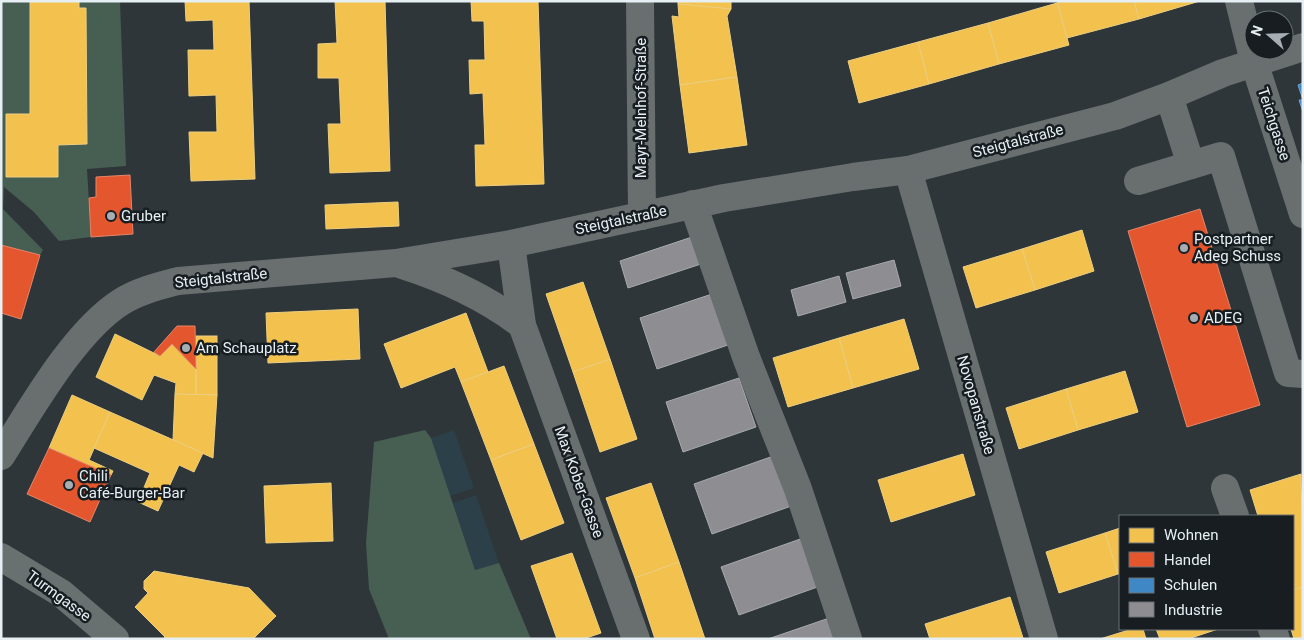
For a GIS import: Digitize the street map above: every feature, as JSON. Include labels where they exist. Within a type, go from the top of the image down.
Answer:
[{"type":"main road","name":"Turmgasse","points":[[1,557],[61,593],[114,639]]},
{"type":"street","name":"Mayr-Melnhof-Straße","points":[[640,1],[642,216]]},
{"type":"street","name":"Teichgasse","points":[[1239,1],[1254,62],[1303,214]]},
{"type":"street","name":"Steigtalstraße","points":[[1,456],[54,373],[96,322],[121,302],[151,288],[178,280],[396,264],[511,244],[693,204],[853,177],[908,170],[1115,116],[1223,73],[1303,47]]},
{"type":"street","points":[[1169,96],[1190,165]]},
{"type":"street","points":[[1138,181],[1221,156],[1288,373],[1303,374]]},
{"type":"street","name":"Novopanstraße","points":[[908,170],[1044,639]]},
{"type":"street","points":[[693,204],[746,357],[798,489],[848,639]]},
{"type":"street","name":"Max Kober-Gasse","points":[[511,244],[522,325],[636,639]]},
{"type":"street","points":[[396,264],[441,277],[498,307],[522,325]]},
{"type":"street","points":[[1226,488],[1235,515]]},
{"type":"shaded area","points":[[454,430],[474,488],[450,496],[431,438]]},
{"type":"shaded area","points":[[476,495],[499,563],[475,570],[453,503]]},
{"type":"green space","points":[[1,1],[120,1],[126,166],[87,169],[91,237],[59,241],[34,212],[4,187],[3,209],[43,250],[40,255],[1,245]]},
{"type":"green space","points":[[425,430],[431,438],[475,570],[499,563],[531,639],[389,639],[369,589],[366,543],[374,442]]},
{"type":"building: Wohnen","points":[[30,1],[79,1],[79,8],[86,8],[87,144],[58,145],[58,177],[6,177],[6,114],[30,114]]},
{"type":"building: Wohnen","points":[[185,1],[249,1],[255,179],[191,181],[189,132],[217,132],[216,95],[189,96],[188,50],[214,50],[213,20],[186,21]]},
{"type":"building: Wohnen","points":[[335,1],[385,1],[390,171],[330,173],[328,124],[341,124],[339,78],[318,78],[318,44],[337,43]]},
{"type":"building: Wohnen","points":[[471,1],[538,1],[544,184],[476,186],[475,145],[485,145],[483,93],[470,94],[469,60],[485,60],[484,21],[472,21]]},
{"type":"building: Wohnen","points":[[678,1],[731,1],[731,9],[678,4]]},
{"type":"building: Wohnen","points":[[1057,1],[1134,1],[1139,19],[1067,38]]},
{"type":"building: Wohnen","points":[[1134,1],[1200,1],[1139,19]]},
{"type":"building: Wohnen","points":[[1057,3],[1069,45],[999,64],[988,23]]},
{"type":"building: Wohnen","points":[[678,4],[731,9],[727,16],[737,77],[680,85],[672,16],[679,17]]},
{"type":"building: Wohnen","points":[[988,23],[999,64],[929,84],[918,42]]},
{"type":"building: Wohnen","points":[[918,42],[929,84],[859,103],[848,61]]},
{"type":"building: Wohnen","points":[[737,77],[747,145],[689,153],[680,85]]},
{"type":"building: Wohnen","points":[[398,202],[399,226],[326,229],[325,205]]},
{"type":"building: Wohnen","points":[[1082,230],[1094,271],[1035,290],[1022,249]]},
{"type":"building: Wohnen","points":[[1022,249],[1035,290],[976,308],[963,267]]},
{"type":"building: Wohnen","points":[[583,282],[610,359],[573,372],[546,294]]},
{"type":"building: Wohnen","points":[[358,309],[360,359],[268,363],[266,313]]},
{"type":"building: Wohnen","points":[[466,313],[488,372],[461,382],[455,367],[401,388],[384,344]]},
{"type":"building: Wohnen","points":[[904,319],[919,369],[853,388],[839,338]]},
{"type":"building: Wohnen","points":[[115,334],[160,356],[172,344],[196,369],[196,395],[175,394],[176,383],[154,375],[142,400],[96,377]]},
{"type":"building: Wohnen","points":[[196,336],[217,336],[217,395],[196,395]]},
{"type":"building: Wohnen","points":[[839,338],[853,388],[788,407],[773,358]]},
{"type":"building: Wohnen","points":[[610,359],[637,439],[600,452],[573,372]]},
{"type":"building: Wohnen","points":[[504,366],[534,444],[491,460],[461,382]]},
{"type":"building: Wohnen","points":[[1125,371],[1138,412],[1078,430],[1066,389]]},
{"type":"building: Wohnen","points":[[1066,389],[1078,430],[1019,449],[1006,408]]},
{"type":"building: Wohnen","points":[[175,394],[217,395],[213,458],[173,440]]},
{"type":"building: Wohnen","points":[[72,395],[110,412],[89,460],[113,471],[111,475],[49,448]]},
{"type":"building: Wohnen","points":[[110,412],[203,453],[194,472],[179,465],[158,511],[138,502],[150,473],[94,448]]},
{"type":"building: Wohnen","points":[[534,444],[564,523],[521,540],[491,460]]},
{"type":"building: Wohnen","points":[[963,454],[975,495],[891,522],[878,480]]},
{"type":"building: Wohnen","points":[[1301,474],[1303,587],[1294,590],[1294,515],[1258,515],[1250,490]]},
{"type":"building: Wohnen","points":[[331,483],[333,541],[266,543],[264,486]]},
{"type":"building: Wohnen","points":[[651,483],[679,562],[635,578],[606,498]]},
{"type":"building: Wohnen","points":[[1119,528],[1118,574],[1105,533]]},
{"type":"building: Wohnen","points":[[1105,533],[1118,574],[1059,593],[1046,552]]},
{"type":"building: Wohnen","points":[[572,553],[601,633],[583,639],[557,639],[531,566]]},
{"type":"building: Wohnen","points":[[679,562],[705,639],[655,639],[635,578]]},
{"type":"building: Wohnen","points":[[154,571],[249,588],[276,616],[253,639],[163,639],[165,637],[135,607],[148,593],[144,589],[144,581]]},
{"type":"building: Wohnen","points":[[1303,587],[1303,639],[1294,639],[1291,630],[1294,630],[1294,590]]},
{"type":"building: Wohnen","points":[[1010,597],[1023,638],[930,639],[925,624]]},
{"type":"building: Wohnen","points":[[1129,630],[1143,630],[1146,639],[1100,639]]},
{"type":"building: Wohnen","points":[[1156,630],[1215,630],[1188,639],[1160,639]]},
{"type":"building: Handel","name":"Gruber","points":[[130,175],[133,234],[91,237],[89,198],[96,197],[96,177]]},
{"type":"building: Handel","name":"ADEG","points":[[1200,209],[1260,405],[1187,427],[1128,231]]},
{"type":"building: Handel","points":[[1,245],[40,255],[21,319],[1,313]]},
{"type":"building: Handel","name":"Am Schauplatz","points":[[177,326],[195,326],[196,369],[172,344],[160,356],[154,352]]},
{"type":"building: Handel","name":"Chili Café-Burger-Bar","points":[[49,448],[111,475],[90,522],[27,494]]},
{"type":"building: Schulen","points":[[1303,83],[1303,100],[1298,85]]},
{"type":"building: Schulen","points":[[1299,100],[1303,100],[1303,112]]},
{"type":"building: Industrie","points":[[695,236],[704,263],[628,288],[620,261]]},
{"type":"building: Industrie","points":[[894,260],[901,286],[853,299],[846,273]]},
{"type":"building: Industrie","points":[[839,276],[846,302],[798,316],[791,290]]},
{"type":"building: Industrie","points":[[712,294],[728,345],[657,369],[640,318]]},
{"type":"building: Industrie","points":[[739,378],[756,427],[683,452],[666,402]]},
{"type":"building: Industrie","points":[[779,454],[797,504],[712,534],[694,484]]},
{"type":"building: Industrie","points":[[806,537],[823,585],[739,615],[721,567]]},
{"type":"building: Industrie","points":[[835,616],[842,639],[768,639]]},
{"type":"place","name":"Gruber","points":[[111,216]]},
{"type":"place","name":"Postpartner Adeg Schuss","points":[[1184,248]]},
{"type":"place","name":"ADEG","points":[[1194,318]]},
{"type":"place","name":"Am Schauplatz","points":[[186,348]]},
{"type":"place","name":"Chili Café-Burger-Bar","points":[[69,485]]}]
